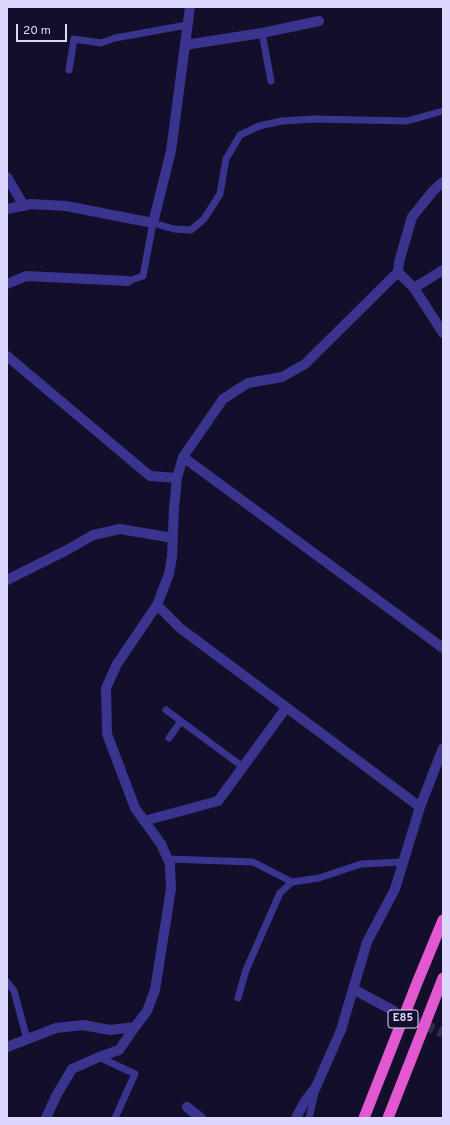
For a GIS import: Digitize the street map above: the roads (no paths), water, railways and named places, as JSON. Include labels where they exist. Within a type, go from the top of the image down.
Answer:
[{"type":"highway","name":"E85","points":[[364,1118],[443,920]]},
{"type":"highway","name":"E85","points":[[388,1118],[443,978]]},
{"type":"street","points":[[7,210],[31,204],[66,206],[153,223],[171,151],[190,7]]},
{"type":"street","points":[[185,45],[262,33],[319,21]]},
{"type":"street","points":[[7,177],[24,206]]},
{"type":"street","points":[[46,1118],[56,1096],[72,1069],[99,1056],[119,1050],[147,1011],[155,990],[171,889],[170,864],[161,844],[135,808],[107,734],[106,688],[117,664],[157,605],[169,574],[172,557],[177,478],[184,457],[223,399],[248,383],[282,377],[306,364],[398,272],[399,262],[412,216],[433,191],[443,182]]},
{"type":"street","points":[[414,288],[443,270]]},
{"type":"street","points":[[398,272],[414,288],[443,333]]},
{"type":"street","points":[[7,284],[26,276],[128,281]]},
{"type":"street","points":[[7,356],[150,476],[177,478]]},
{"type":"street","points":[[184,457],[443,648]]},
{"type":"street","points":[[7,580],[67,550],[93,535],[120,529],[173,538]]},
{"type":"street","points":[[157,605],[180,628],[420,807]]},
{"type":"street","points":[[144,821],[218,801],[286,708]]},
{"type":"street","points":[[296,1118],[305,1100],[316,1086],[341,1030],[367,942],[395,889],[420,807],[443,748]]},
{"type":"street","points":[[352,990],[394,1011]]},
{"type":"street","points":[[7,1047],[56,1028],[83,1025],[110,1030],[136,1027]]},
{"type":"street","points":[[187,1107],[200,1118]]},
{"type":"lane","points":[[69,70],[74,39],[102,43],[115,38],[187,25]]},
{"type":"lane","points":[[262,33],[271,81]]},
{"type":"lane","points":[[128,281],[143,276],[153,223],[174,229],[191,230],[204,219],[220,194],[226,158],[240,135],[259,126],[282,122],[314,119],[407,121],[443,111]]},
{"type":"lane","points":[[166,710],[243,768]]},
{"type":"lane","points":[[169,738],[181,721]]},
{"type":"lane","points":[[167,859],[253,862],[292,882]]},
{"type":"lane","points":[[238,998],[246,970],[280,893],[292,882],[319,878],[361,864],[402,862]]},
{"type":"lane","points":[[7,982],[14,992],[27,1039]]},
{"type":"lane","points":[[99,1056],[136,1074],[116,1118]]},
{"type":"lane","points":[[309,1118],[316,1086]]},
{"type":"tunnel","points":[[397,1013],[443,1033]]}]
